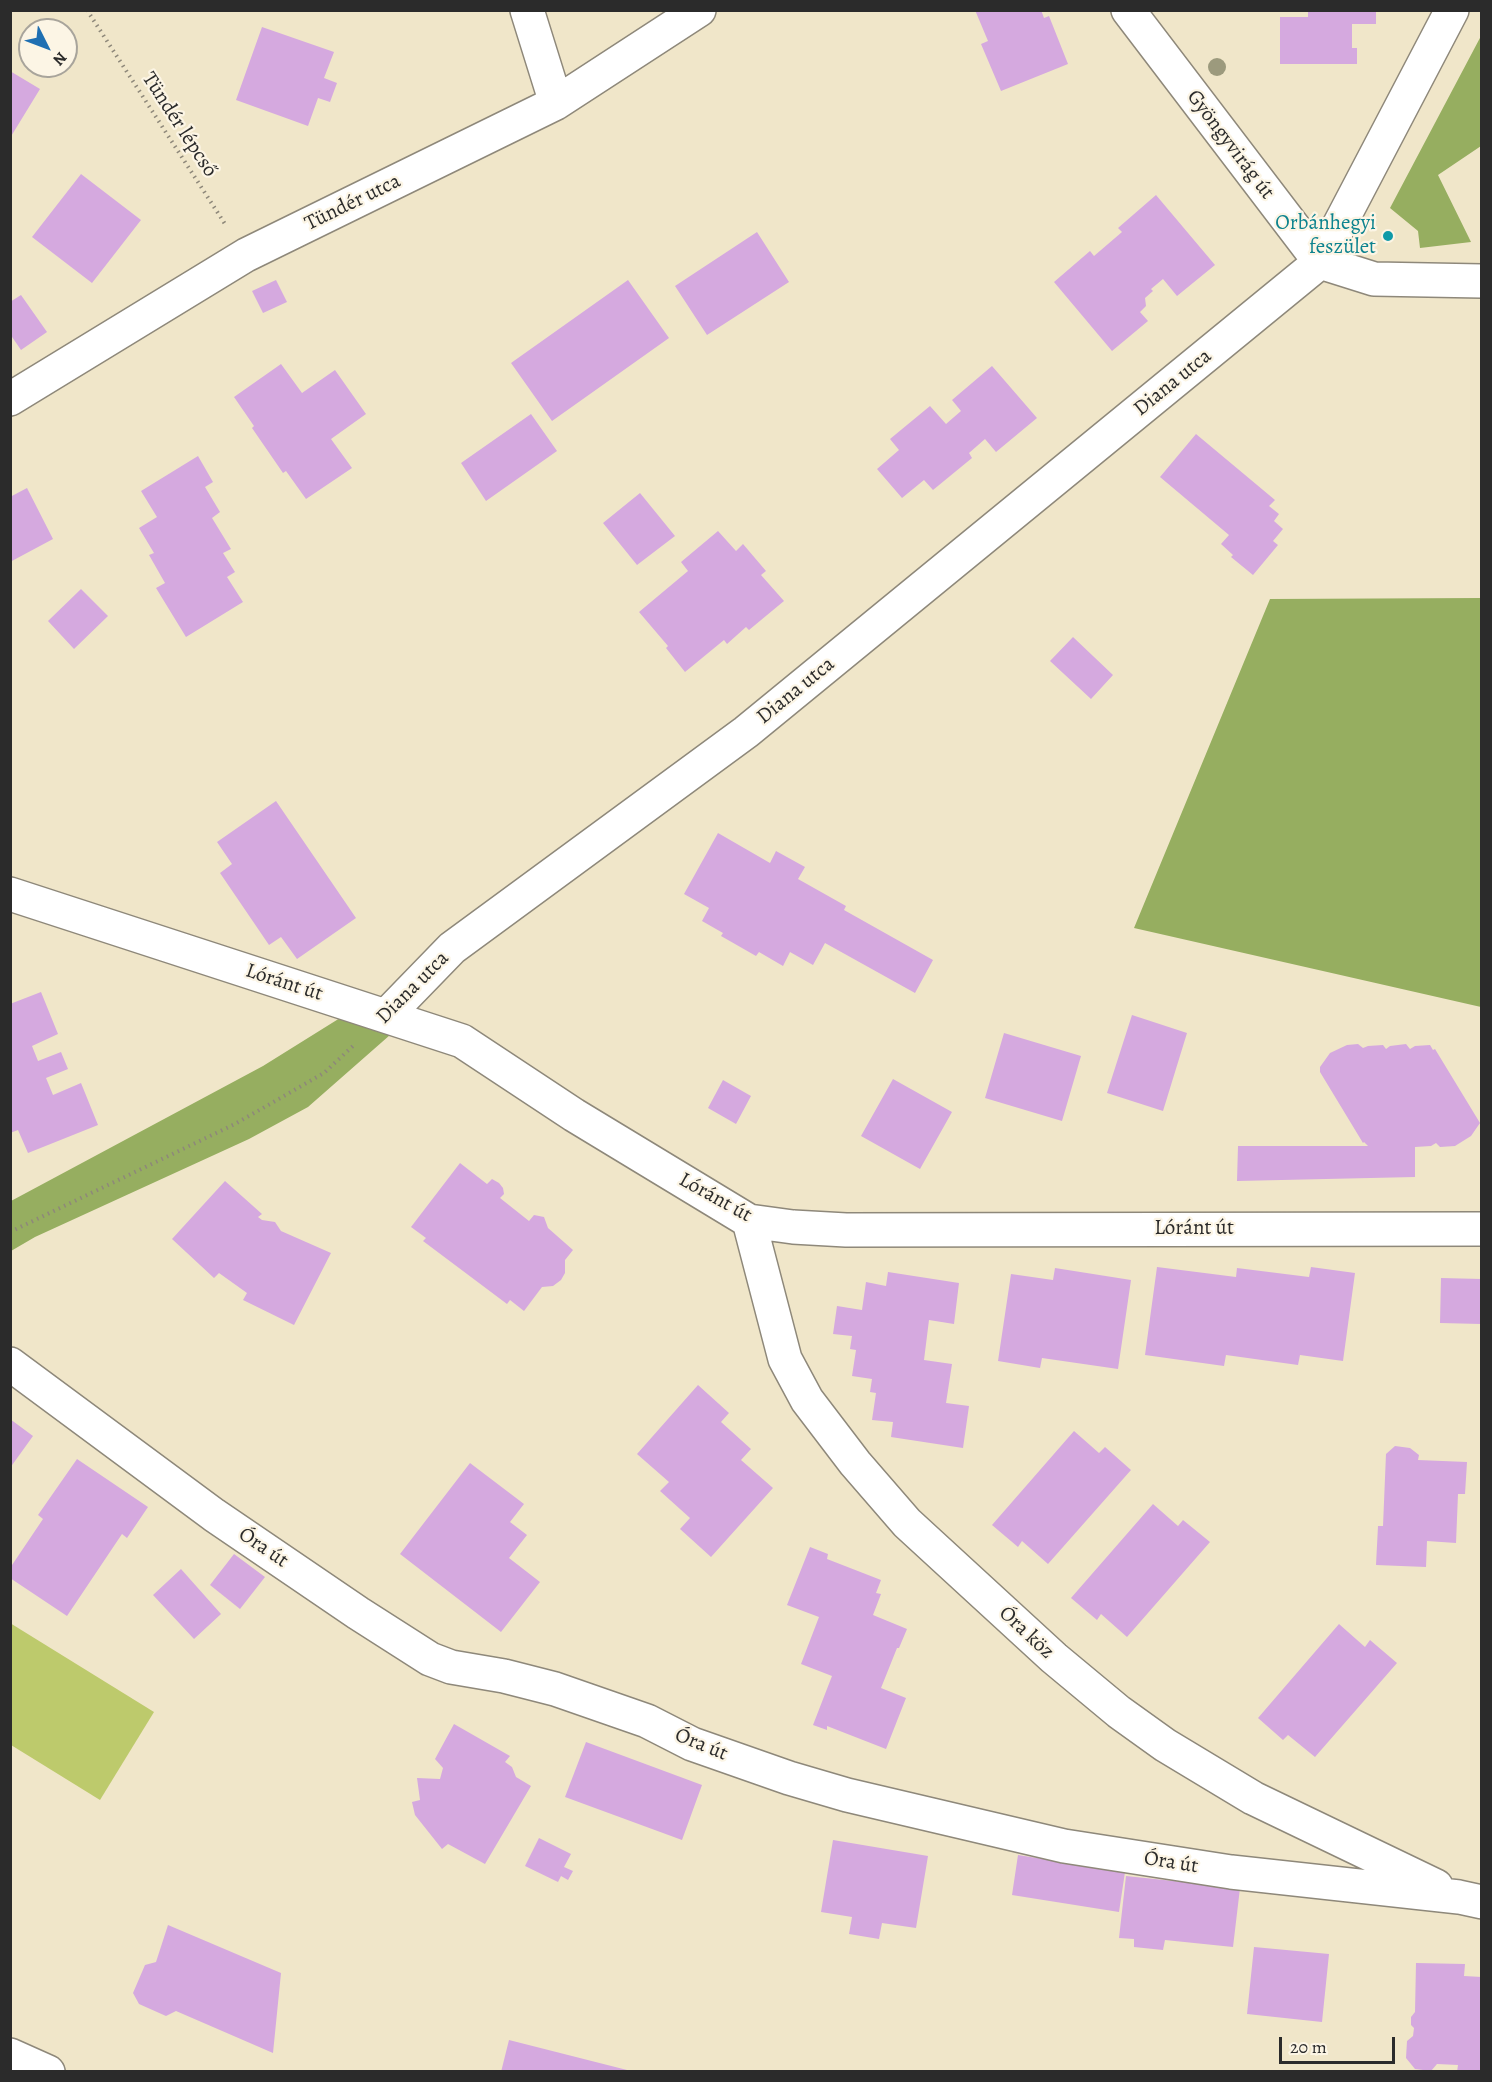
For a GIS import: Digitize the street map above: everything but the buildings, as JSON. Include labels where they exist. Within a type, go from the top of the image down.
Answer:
[{"type":"street","points":[[527,10],[556,103]]},
{"type":"street","name":"Tündér utca","points":[[10,399],[246,255],[556,103],[699,10]]},
{"type":"street","name":"Gyöngyvirág út","points":[[1128,10],[1320,262]]},
{"type":"street","name":"Diana utca","points":[[386,1016],[452,948],[746,732],[1320,262],[1452,10]]},
{"type":"street","points":[[1320,262],[1374,279],[1482,281]]},
{"type":"street","name":"Lóránt út","points":[[10,894],[462,1041],[574,1115],[749,1221],[793,1227],[846,1230],[1482,1229]]},
{"type":"street","name":"Óra köz","points":[[749,1221],[785,1359],[807,1400],[855,1463],[907,1522],[1054,1658],[1119,1712],[1165,1745],[1253,1798],[1470,1899]]},
{"type":"street","name":"Óra út","points":[[10,1364],[214,1515],[430,1659],[451,1667],[504,1676],[555,1689],[647,1721],[692,1744],[789,1778],[847,1795],[1053,1843],[1231,1872],[1470,1899]]},
{"type":"street","points":[[10,2055],[48,2072]]},
{"type":"path","name":"Tündér lépcső","points":[[87,10],[246,255]]},
{"type":"path","name":"Diana utca","points":[[10,1232],[236,1124],[324,1073],[386,1016]]},
{"type":"green space","points":[[1481,36],[1481,146],[1438,175],[1471,242],[1420,248],[1418,231],[1390,208]]},
{"type":"green space","points":[[1481,598],[1481,1007],[1134,928],[1270,599]]},
{"type":"green space","points":[[340,1018],[390,1035],[308,1107],[249,1139],[35,1237],[11,1251],[11,1201],[263,1066]]},
{"type":"green space","points":[[10,1623],[154,1712],[100,1800],[11,1745]]},
{"type":"place","name":"Orbánhegyi feszület","points":[[1388,236]]}]
